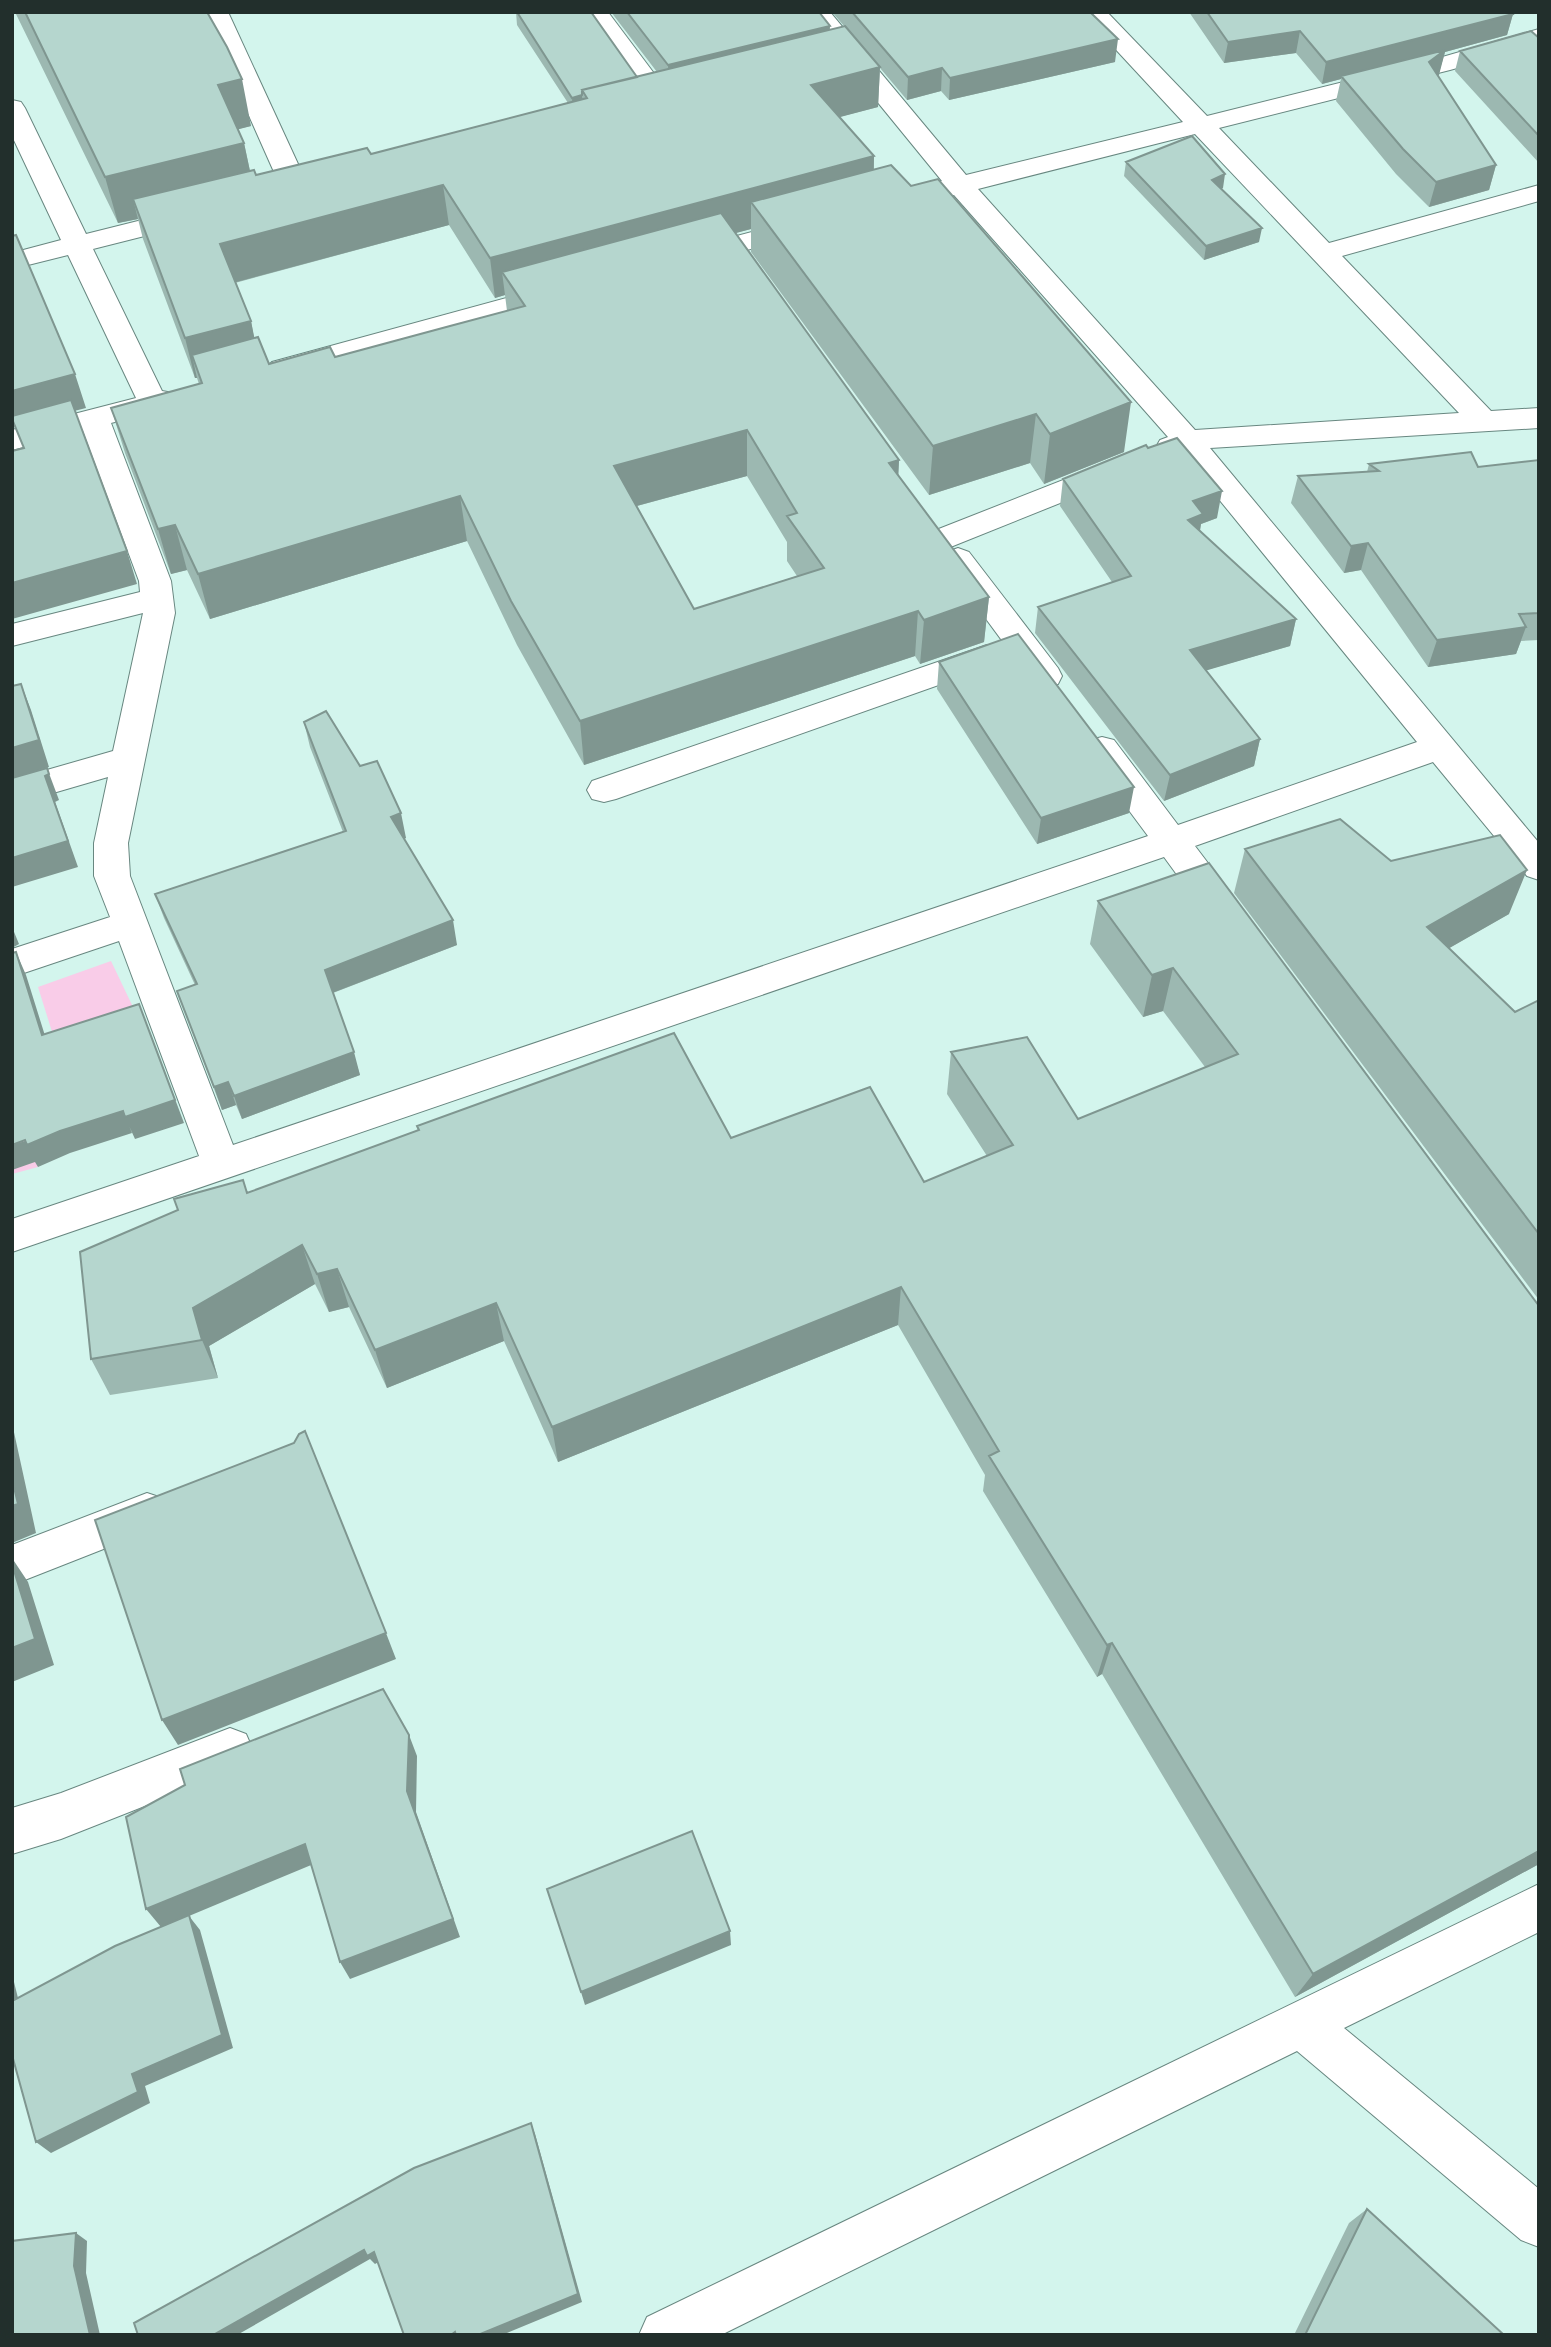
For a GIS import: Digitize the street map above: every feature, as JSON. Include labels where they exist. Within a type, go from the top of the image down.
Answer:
[{"type":"street","points":[[215,12],[283,193],[323,183]]},
{"type":"street","points":[[594,12],[649,103],[688,93]]},
{"type":"street","points":[[816,12],[837,57],[959,184],[1187,440],[1539,867]]},
{"type":"street","points":[[1093,12],[1483,421]]},
{"type":"street","points":[[865,210],[959,184],[1441,65],[1532,34]]},
{"type":"street","points":[[12,108],[153,403]]},
{"type":"street","points":[[1323,253],[1539,193]]},
{"type":"street","points":[[12,261],[219,209]]},
{"type":"street","points":[[663,265],[738,258],[824,221]]},
{"type":"street","points":[[260,374],[582,286]]},
{"type":"street","points":[[12,440],[193,392]]},
{"type":"street","points":[[1064,699],[935,529],[1187,440],[1539,418]]},
{"type":"street","points":[[94,419],[158,597],[157,630],[111,843],[112,876],[221,1164]]},
{"type":"street","points":[[12,635],[158,597]]},
{"type":"street","points":[[604,790],[1022,644]]},
{"type":"street","points":[[1089,732],[1245,940]]},
{"type":"street","points":[[12,1237],[1172,841],[1439,747]]},
{"type":"street","points":[[12,793],[130,758]]},
{"type":"street","points":[[12,963],[129,924]]},
{"type":"street","points":[[12,1564],[176,1501]]},
{"type":"street","points":[[12,1831],[61,1816],[268,1735]]},
{"type":"street","points":[[665,2335],[1539,1908]]},
{"type":"street","points":[[1302,2024],[1539,2222]]},
{"type":"shaded area","points":[[111,961],[143,1028],[28,1141],[38,1167],[12,1174],[12,1071],[59,1054],[38,987]]},
{"type":"building","points":[[25,12],[207,12],[242,79],[218,85],[244,143],[105,177]]},
{"type":"building","points":[[517,12],[591,12],[637,77],[582,90],[582,95],[572,98]]},
{"type":"building","points":[[627,12],[819,12],[830,26],[668,65]]},
{"type":"building","points":[[852,12],[1090,12],[1118,39],[950,78],[942,68],[908,77]]},
{"type":"building","points":[[1207,12],[1513,14],[1326,62],[1300,31],[1228,42]]},
{"type":"building","points":[[845,26],[880,67],[811,85],[874,156],[490,258],[443,185],[220,244],[251,321],[185,338],[133,199],[254,170],[256,175],[367,148],[371,154],[587,98],[582,90]]},
{"type":"building","points":[[1531,31],[1539,38],[1539,136],[1460,51]]},
{"type":"building","points":[[1445,50],[1429,62],[1496,165],[1436,182],[1403,149],[1341,76]]},
{"type":"building","points":[[1192,136],[1225,174],[1212,180],[1262,228],[1206,246],[1126,162]]},
{"type":"building","points":[[891,165],[911,186],[938,179],[1131,402],[1050,434],[1036,414],[933,446],[751,202]]},
{"type":"building","points":[[721,213],[899,460],[889,463],[989,597],[924,620],[918,611],[580,721],[511,601],[460,496],[198,574],[175,525],[158,529],[111,408],[202,383],[192,355],[258,337],[269,364],[330,347],[335,357],[525,306],[502,272]],"holes":[[[747,430],[797,513],[787,516],[824,568],[694,609],[614,466]]]},
{"type":"building","points":[[16,235],[75,374],[12,391],[12,236]]},
{"type":"building","points":[[71,400],[127,551],[12,583],[12,451],[24,448],[12,416]]},
{"type":"building","points":[[1177,438],[1222,491],[1193,501],[1203,514],[1188,520],[1296,619],[1190,650],[1260,739],[1170,775],[1038,607],[1131,576],[1063,479],[1146,445],[1148,448]]},
{"type":"building","points":[[1471,452],[1478,467],[1539,460],[1539,613],[1519,614],[1526,627],[1437,640],[1368,543],[1351,546],[1298,476],[1379,471],[1369,464]]},
{"type":"building","points":[[1018,634],[1134,787],[1041,818],[939,662]]},
{"type":"building","points":[[21,684],[39,740],[12,748],[12,686]]},
{"type":"building","points":[[326,711],[360,766],[377,761],[401,813],[391,817],[453,920],[325,970],[354,1052],[234,1096],[228,1082],[214,1087],[177,991],[197,984],[155,894],[346,831],[304,722]]},
{"type":"building","points":[[47,768],[49,774],[45,776],[68,841],[12,858],[12,778]]},
{"type":"building","points":[[1340,819],[1391,861],[1500,835],[1527,870],[1427,927],[1515,1012],[1539,1000],[1539,1234],[1245,849]]},
{"type":"building","points":[[1209,863],[1539,1306],[1539,1851],[1313,1974],[1112,1643],[1107,1645],[989,1456],[999,1451],[901,1287],[552,1427],[496,1303],[375,1350],[337,1269],[317,1274],[302,1245],[193,1308],[202,1340],[91,1359],[80,1252],[178,1210],[174,1199],[243,1180],[247,1193],[419,1130],[417,1126],[674,1033],[731,1138],[870,1087],[924,1182],[1013,1145],[951,1052],[1027,1037],[1078,1119],[1238,1054],[1173,968],[1152,975],[1098,901]]},
{"type":"building","points":[[16,952],[42,1035],[139,1004],[175,1100],[125,1117],[123,1111],[60,1131],[27,1145],[25,1140],[12,1145],[12,953]]},
{"type":"building","points":[[305,1431],[386,1633],[162,1720],[95,1520],[294,1443],[299,1434]]},
{"type":"building","points":[[12,1479],[18,1504],[12,1506]]},
{"type":"building","points":[[12,1564],[35,1639],[12,1648]]},
{"type":"building","points":[[383,1689],[409,1735],[407,1791],[453,1919],[340,1962],[305,1844],[146,1909],[126,1817],[185,1785],[180,1769]]},
{"type":"building","points":[[692,1831],[730,1931],[581,1992],[547,1889]]},
{"type":"building","points":[[189,1915],[222,2035],[132,2074],[138,2092],[36,2142],[12,2055],[12,2001],[115,1946]]},
{"type":"building","points":[[531,2123],[578,2294],[478,2335],[456,2335],[455,2332],[451,2335],[404,2335],[374,2252],[367,2256],[364,2250],[213,2335],[138,2335],[134,2323],[414,2168]]},
{"type":"building","points":[[1367,2209],[1504,2335],[1305,2335]]},
{"type":"building","points":[[76,2233],[74,2266],[90,2335],[12,2335],[12,2241]]}]
